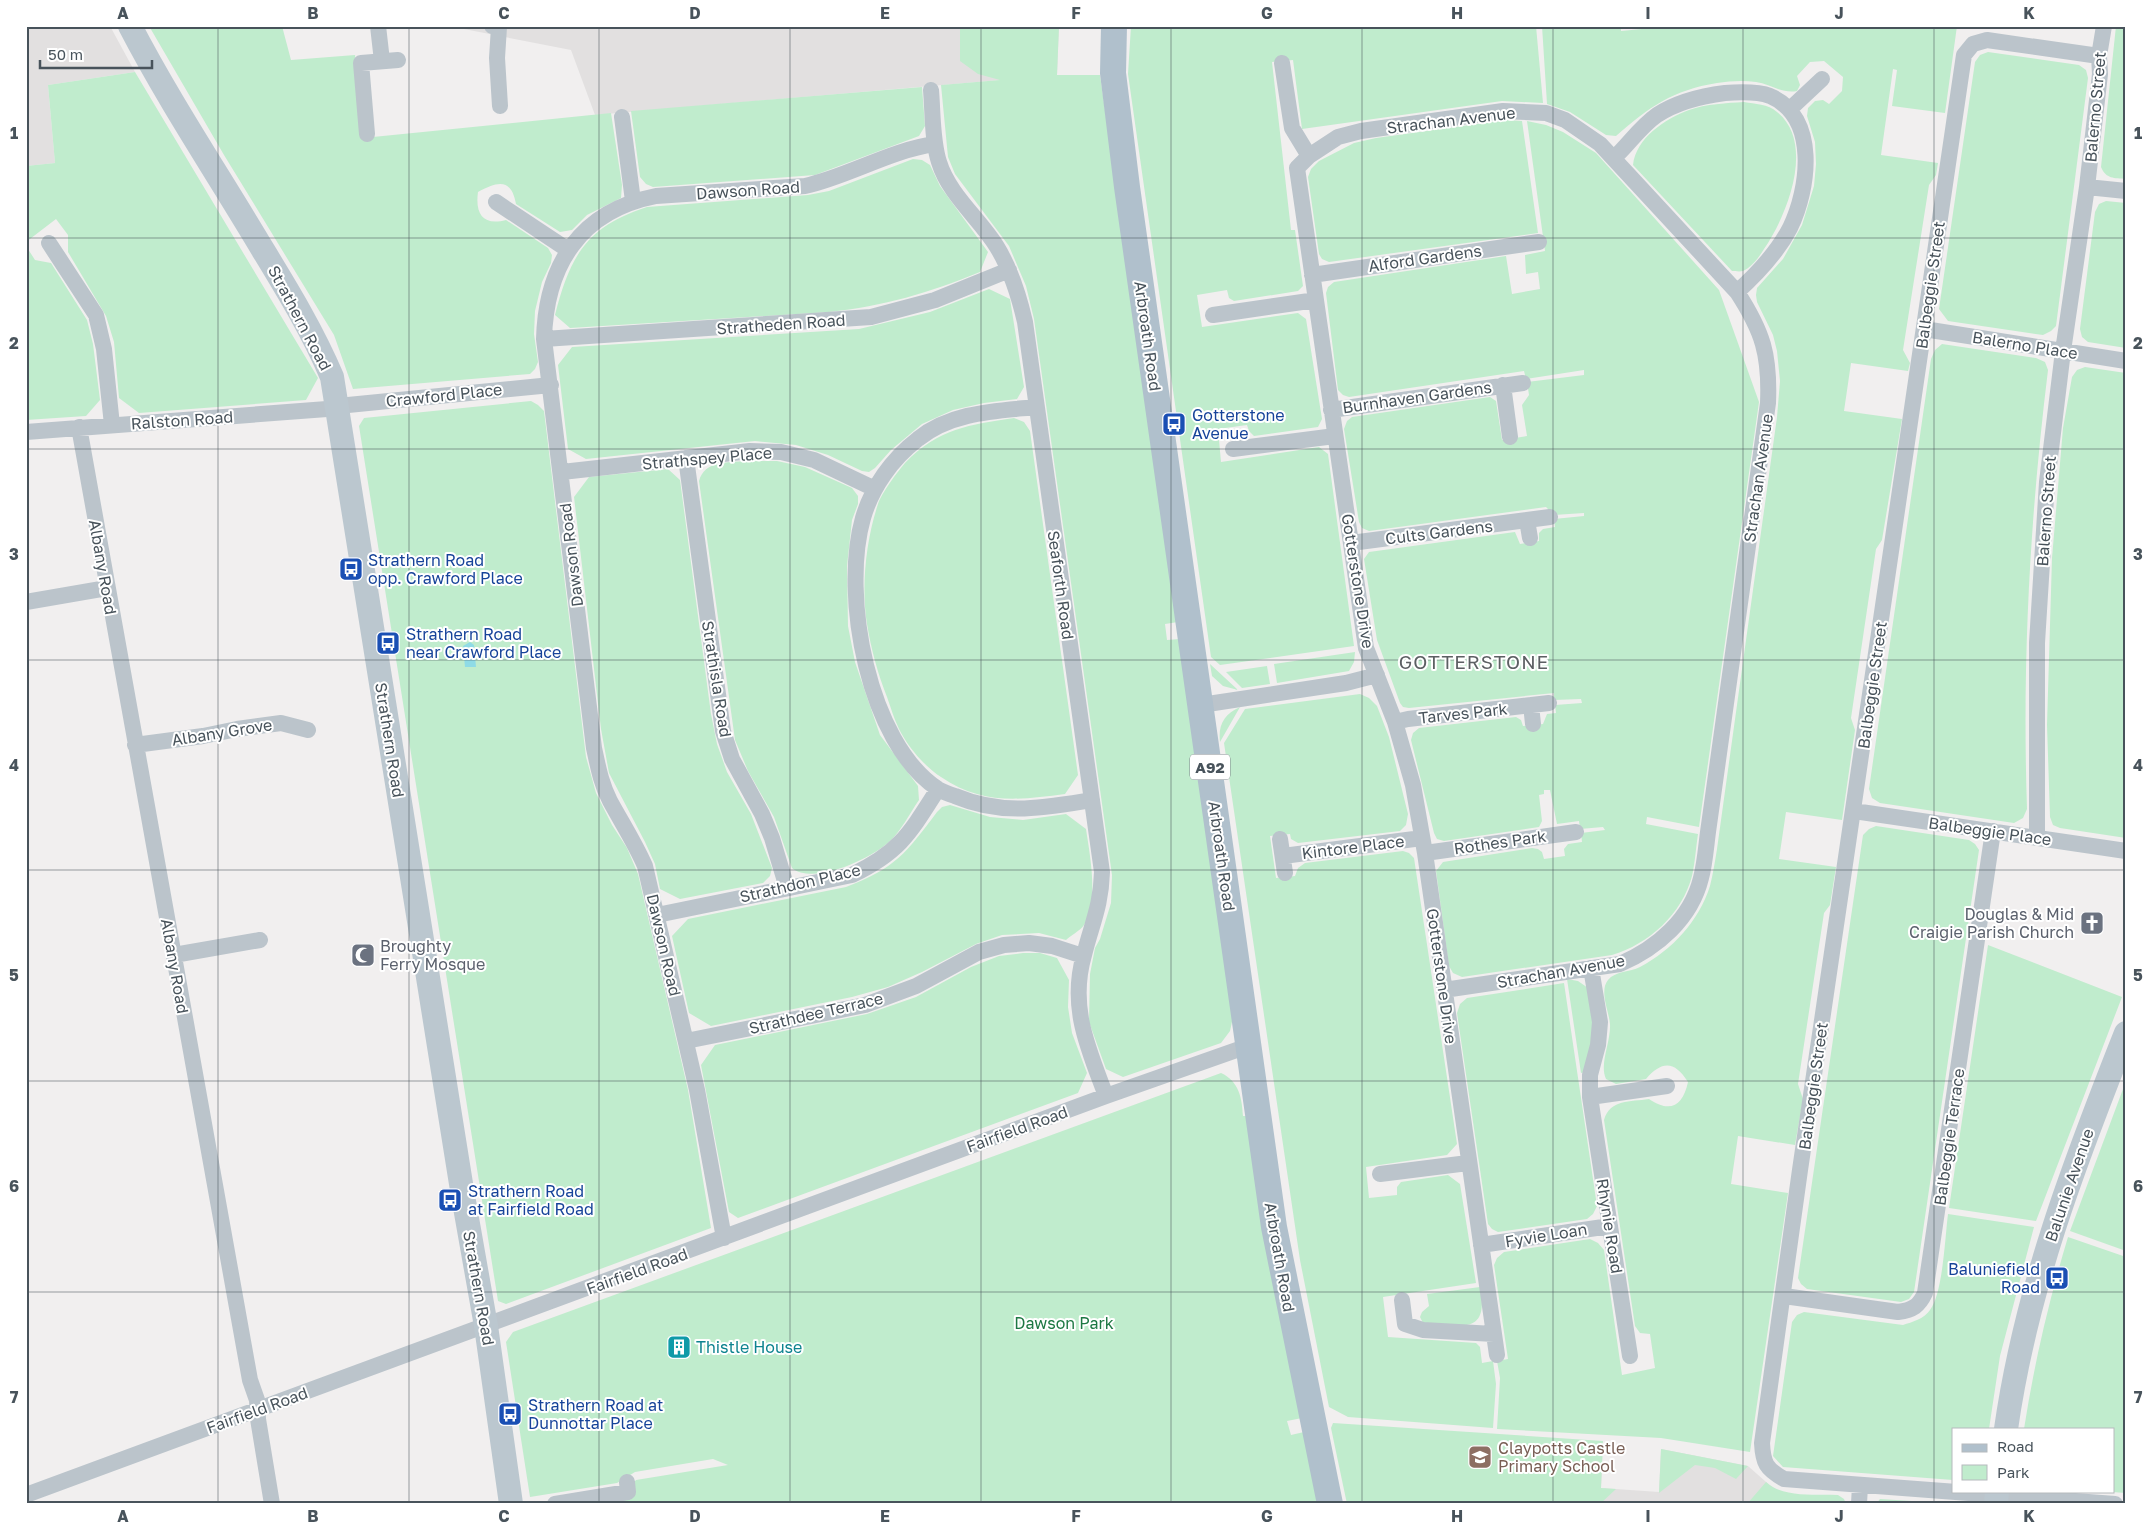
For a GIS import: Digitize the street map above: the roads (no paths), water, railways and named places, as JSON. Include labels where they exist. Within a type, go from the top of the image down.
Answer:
[{"type":"main road","name":"Arbroath Road","points":[[1114,26],[1113,73],[1127,187],[1274,1227],[1330,1504]]},
{"type":"street","name":"Strathern Road","points":[[130,26],[316,340],[332,377],[486,1326],[511,1504]]},
{"type":"street","points":[[367,134],[361,62],[390,60],[378,26]]},
{"type":"street","name":"Balerno Street","points":[[2037,838],[2037,643],[2047,482],[2063,351],[2088,187],[2100,74],[2099,56],[2104,26]]},
{"type":"street","points":[[496,27],[500,106]]},
{"type":"street","name":"Balbeggie Street","points":[[1860,1485],[1784,1479],[1770,1472],[1763,1457],[1762,1443],[1784,1296],[1800,1170],[1964,55],[1973,44],[1987,40],[2099,56]]},
{"type":"street","points":[[1282,63],[1292,128],[1309,156]]},
{"type":"street","points":[[1790,109],[1822,79]]},
{"type":"street","name":"Seaforth Road","points":[[932,90],[935,144],[939,163],[947,180],[997,246],[1019,296],[1024,322],[1102,872],[1102,893],[1098,911],[1083,956],[1078,985],[1078,1010],[1084,1036],[1106,1096]]},
{"type":"street","points":[[1614,158],[1638,131],[1658,115],[1683,102],[1714,95],[1742,92],[1770,96],[1790,109],[1803,133],[1806,161],[1802,192],[1790,227],[1772,258],[1737,292]]},
{"type":"street","name":"Strachan Avenue","points":[[1309,156],[1338,137],[1361,130],[1510,111],[1546,114],[1565,120],[1600,144],[1737,292],[1755,320],[1766,350],[1770,376],[1768,403],[1701,879],[1689,908],[1668,934],[1643,954],[1620,964],[1444,990]]},
{"type":"street","points":[[622,117],[633,201]]},
{"type":"street","name":"Dawson Road","points":[[724,1238],[697,1090],[645,866],[635,843],[610,800],[600,775],[596,757],[544,339],[545,312],[552,284],[568,250],[587,229],[610,212],[633,201],[656,196],[806,186],[827,181],[919,147],[935,144]]},
{"type":"street","name":"Gotterstone Drive","points":[[1309,156],[1297,168],[1366,648],[1395,722],[1413,785],[1497,1355]]},
{"type":"street","points":[[2088,187],[2126,191]]},
{"type":"street","points":[[496,202],[568,250]]},
{"type":"street","name":"Alford Gardens","points":[[1312,275],[1539,242]]},
{"type":"street","points":[[49,243],[96,315],[104,349],[112,425]]},
{"type":"street","name":"Stratheden Road","points":[[544,339],[871,317],[935,300],[1009,270]]},
{"type":"street","points":[[1212,315],[1316,300]]},
{"type":"street","name":"Balerno Place","points":[[1924,329],[2126,361]]},
{"type":"street","name":"Burnhaven Gardens","points":[[1331,410],[1523,382]]},
{"type":"street","name":"Crawford Place","points":[[338,407],[551,384]]},
{"type":"street","name":"Burnhaven Gardens","points":[[1503,385],[1510,437]]},
{"type":"street","name":"Ralston Road","points":[[26,432],[338,407]]},
{"type":"street","points":[[1036,407],[978,414],[948,422],[919,438],[893,462],[875,489],[863,519],[858,551],[856,589],[858,633],[869,676],[897,744],[915,769],[938,790],[968,802],[997,809],[1024,809],[1092,800]]},
{"type":"street","name":"Albany Road","points":[[78,428],[250,1380],[257,1400],[272,1504]]},
{"type":"street","points":[[1233,449],[1335,436]]},
{"type":"street","name":"Strathspey Place","points":[[562,472],[750,451],[781,452],[814,460],[875,489]]},
{"type":"street","name":"Strathisla Road","points":[[686,458],[723,731],[732,759],[762,814],[772,838],[787,888]]},
{"type":"street","name":"Cults Gardens","points":[[1351,543],[1550,517]]},
{"type":"street","points":[[1527,520],[1530,538]]},
{"type":"street","points":[[26,602],[107,588]]},
{"type":"street","points":[[1201,705],[1346,683],[1377,675]]},
{"type":"street","name":"Tarves Park","points":[[1395,722],[1549,703]]},
{"type":"street","name":"Tarves Park","points":[[1531,705],[1533,724]]},
{"type":"street","name":"Albany Grove","points":[[135,745],[280,723],[308,730]]},
{"type":"street","name":"Strathdon Place","points":[[657,915],[852,874],[874,864],[896,848],[912,830],[938,790]]},
{"type":"street","name":"Balbeggie Place","points":[[1854,811],[2126,851]]},
{"type":"street","name":"Balbeggie Terrace","points":[[1784,1296],[1898,1312],[1910,1310],[1920,1304],[1926,1293],[1993,831]]},
{"type":"street","name":"Rothes Park","points":[[1423,846],[1576,832]]},
{"type":"street","name":"Kintore Place","points":[[1280,839],[1286,872]]},
{"type":"street","name":"Kintore Place","points":[[1283,856],[1423,846]]},
{"type":"street","points":[[174,954],[260,940]]},
{"type":"street","name":"Strathdee Terrace","points":[[686,1041],[864,1004],[916,986],[980,952],[1004,945],[1029,942],[1052,946],[1083,956]]},
{"type":"street","name":"Rhynie Road","points":[[1591,968],[1600,1022],[1598,1045],[1590,1076],[1590,1097],[1630,1356]]},
{"type":"street","name":"Balunie Avenue","points":[[2006,1428],[2029,1309],[2052,1229],[2126,1033]]},
{"type":"street","name":"Fairfield Road","points":[[26,1496],[1106,1096],[1248,1046]]},
{"type":"street","points":[[1590,1097],[1667,1086]]},
{"type":"street","points":[[1380,1174],[1468,1162]]},
{"type":"street","name":"Fyvie Loan","points":[[1481,1245],[1610,1226]]},
{"type":"street","points":[[1402,1300],[1405,1324],[1423,1330],[1494,1334]]},
{"type":"street","points":[[555,1504],[628,1492],[627,1482]]},
{"type":"street","points":[[1859,1504],[1860,1485],[1997,1497],[2115,1504]]},
{"type":"water","points":[[470,642],[474,645],[476,667],[465,667],[463,646]]},
{"type":"place","name":"Gotterstone Avenue","points":[[1174,424]]},
{"type":"place","name":"Strathern Road opp. Crawford Place","points":[[351,569]]},
{"type":"place","name":"Strathern Road near Crawford Place","points":[[388,643]]},
{"type":"place","name":"Douglas & Mid Craigie Parish Church","points":[[2092,923]]},
{"type":"place","name":"Broughty Ferry Mosque","points":[[363,955]]},
{"type":"place","name":"Strathern Road at Fairfield Road","points":[[450,1200]]},
{"type":"place","name":"Baluniefield Road","points":[[2057,1278]]},
{"type":"place","name":"Thistle House","points":[[679,1347]]},
{"type":"place","name":"Strathern Road at Dunnottar Place","points":[[510,1414]]},
{"type":"place","name":"Claypotts Castle Primary School","points":[[1480,1457]]},
{"type":"district","name":"GOTTERSTONE","points":[[1474,661]]},
{"type":"park label","name":"Dawson Park","points":[[1064,1323]]}]
